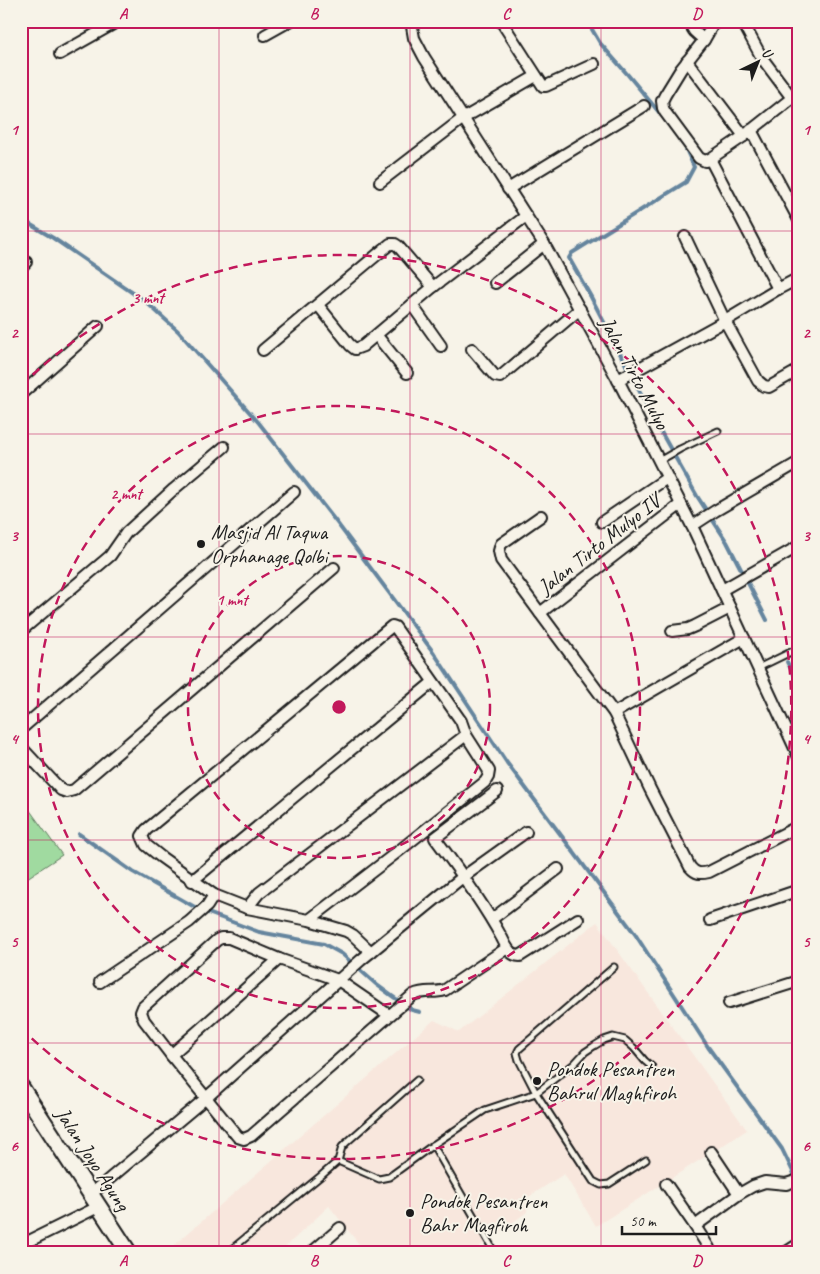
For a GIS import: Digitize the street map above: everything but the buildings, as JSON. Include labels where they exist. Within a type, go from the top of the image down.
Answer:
[{"type":"main road","name":"Jalan Joyo Agung","points":[[21,1088],[129,1253]]},
{"type":"street","points":[[264,35],[290,21]]},
{"type":"street","name":"Jalan Tirto Mulyo","points":[[411,21],[414,38],[424,58],[544,244],[580,309],[626,376],[663,458],[667,478],[692,526],[799,757]]},
{"type":"street","points":[[501,21],[543,86],[594,64]]},
{"type":"street","points":[[688,21],[699,36]]},
{"type":"street","points":[[715,21],[699,36],[687,61],[662,101],[663,108],[699,158],[705,161],[710,160],[796,99],[762,58],[742,21]]},
{"type":"street","points":[[60,54],[116,22]]},
{"type":"street","points":[[687,61],[747,133],[799,220]]},
{"type":"street","points":[[380,182],[462,119],[536,76]]},
{"type":"street","points":[[508,189],[644,106]]},
{"type":"street","points":[[710,160],[778,289]]},
{"type":"street","points":[[318,305],[350,346],[355,349],[363,346],[433,287],[526,216]]},
{"type":"street","points":[[685,237],[725,321],[758,381],[764,386],[769,387],[799,370]]},
{"type":"street","points":[[263,350],[390,244],[398,246],[433,287]]},
{"type":"street","points":[[495,283],[544,244]]},
{"type":"street","points":[[626,376],[799,278]]},
{"type":"street","points":[[412,305],[441,346]]},
{"type":"street","points":[[472,349],[495,376],[500,377],[580,309]]},
{"type":"street","points":[[21,394],[98,326]]},
{"type":"street","points":[[377,336],[407,373]]},
{"type":"street","points":[[21,631],[110,556],[126,533],[224,447]]},
{"type":"street","points":[[692,526],[799,462]]},
{"type":"street","points":[[602,522],[667,478]]},
{"type":"street","points":[[21,729],[294,492]]},
{"type":"street","name":"Jalan Tirto Mulyo IV","points":[[540,614],[681,504]]},
{"type":"street","points":[[541,516],[501,544],[499,551],[501,560],[614,713],[690,867],[695,873],[709,872],[799,826]]},
{"type":"street","points":[[722,590],[799,546]]},
{"type":"street","points":[[21,747],[61,790],[67,792],[74,790],[334,568]]},
{"type":"street","points":[[672,631],[688,629],[730,608]]},
{"type":"street","points":[[308,920],[400,850],[485,782],[488,777],[489,771],[466,735],[461,721],[395,627],[392,626],[146,830],[142,836],[146,844],[160,857],[214,895],[247,908],[308,920],[346,932],[354,935],[371,952]]},
{"type":"street","points":[[614,713],[744,638]]},
{"type":"street","points":[[192,880],[433,682]]},
{"type":"street","points":[[247,908],[259,892],[466,735]]},
{"type":"street","points":[[497,791],[435,838],[461,879],[492,919],[508,948],[516,956],[520,956],[578,919]]},
{"type":"street","points":[[21,1245],[94,1201],[349,970],[461,879],[526,832]]},
{"type":"street","points":[[492,919],[558,869]]},
{"type":"street","points":[[710,920],[799,890]]},
{"type":"street","points":[[100,982],[189,922],[208,906],[214,895]]},
{"type":"street","points":[[388,1015],[338,980],[279,959],[229,938],[218,940],[143,1008],[141,1012],[144,1020],[171,1055],[238,1137],[244,1139],[251,1136],[413,995],[420,992],[441,992],[508,948]]},
{"type":"street","points":[[171,1055],[279,959]]},
{"type":"street","points":[[729,1003],[799,981]]},
{"type":"street","points":[[711,1152],[739,1194]]},
{"type":"street","points":[[695,1226],[753,1186],[765,1182],[786,1184],[794,1182]]},
{"type":"street","points":[[666,1184],[709,1248]]},
{"type":"street","points":[[311,1253],[340,1228]]},
{"type":"lane","points":[[663,458],[718,431]]},
{"type":"lane","points":[[758,669],[799,648]]},
{"type":"lane","points":[[614,967],[519,1048],[517,1054],[536,1093],[593,1181],[601,1185],[609,1184],[646,1160]]},
{"type":"lane","points":[[338,1161],[379,1178],[389,1177],[485,1110],[536,1093],[574,1064],[590,1049],[604,1040],[614,1037],[624,1040],[652,1067]]},
{"type":"lane","points":[[227,1253],[338,1161],[342,1147],[417,1080]]},
{"type":"lane","points":[[432,1146],[491,1246]]},
{"type":"shaded area","name":"Pondok Pesantren Bahrul Maghfiroh","points":[[597,922],[747,1130],[596,1226],[564,1174],[527,1198],[527,1212],[471,1253],[366,1253],[329,1206],[279,1253],[165,1253],[434,1020],[459,1032]]},
{"type":"green space","points":[[21,798],[62,855],[21,882]]},
{"type":"waterway","points":[[587,21],[600,43],[663,117]]},
{"type":"waterway","points":[[685,147],[694,167],[686,182],[572,253],[569,258],[657,425],[697,496],[727,542],[767,620]]},
{"type":"waterway","points":[[21,219],[53,238],[146,302],[178,331],[259,423],[337,523],[434,653],[507,763],[635,934],[708,1047],[782,1149],[797,1180]]},
{"type":"waterway","points":[[787,662],[799,683]]},
{"type":"waterway","points":[[79,834],[133,872],[200,910],[259,932],[324,944],[342,954],[392,996],[412,1010],[420,1012]]},
{"type":"place","name":"Masjid Al Taqwa Orphanage Qolbi","points":[[201,544]]},
{"type":"place","name":"Pondok Pesantren Bahrul Maghfiroh","points":[[537,1081]]},
{"type":"place","name":"Pondok Pesantren Bahr Magfiroh","points":[[410,1213]]}]
